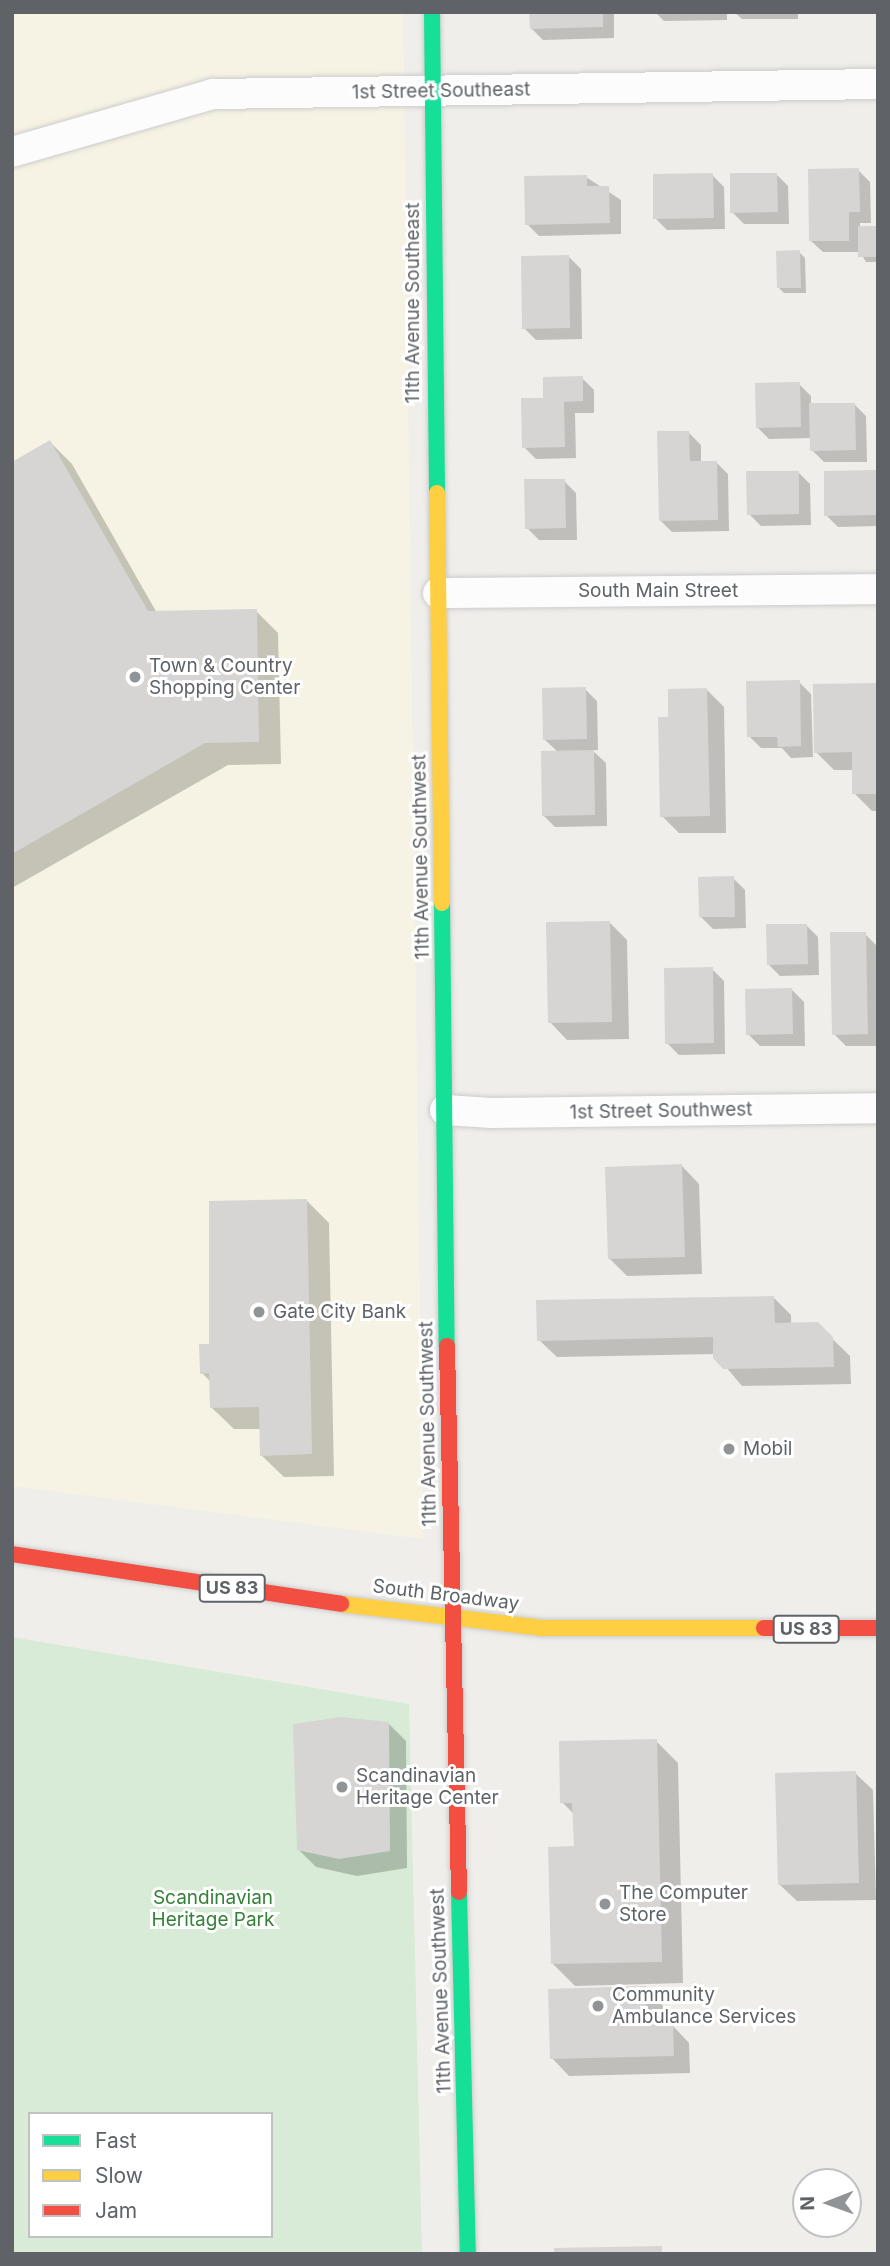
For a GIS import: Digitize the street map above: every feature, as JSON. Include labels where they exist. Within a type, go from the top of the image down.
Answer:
[{"type":"street","name":"11th Avenue Southeast","points":[[432,12],[438,593]]},
{"type":"street","name":"1st Street Southeast","points":[[12,152],[213,94],[878,84]]},
{"type":"street","name":"South Main Street","points":[[438,593],[878,589]]},
{"type":"street","name":"11th Avenue Southwest","points":[[438,593],[453,1617],[468,2254]]},
{"type":"street","name":"1st Street Southwest","points":[[445,1110],[492,1113],[878,1108]]},
{"type":"street","name":"South Broadway","points":[[12,1555],[323,1602],[568,1629],[878,1628]]},
{"type":"shaded area","points":[[12,12],[403,12],[423,1539],[12,1486]]},
{"type":"green space","name":"Scandinavian Heritage Park","points":[[12,1637],[409,1704],[422,2254],[12,2254]]},
{"type":"building","points":[[529,12],[603,12],[603,27],[530,29]]},
{"type":"building","points":[[859,168],[860,212],[849,212],[849,241],[809,241],[808,169]]},
{"type":"building","points":[[713,173],[714,218],[653,219],[653,174]]},
{"type":"building","points":[[730,173],[777,173],[778,212],[730,213]]},
{"type":"building","points":[[587,175],[587,186],[609,186],[610,223],[525,225],[524,176]]},
{"type":"building","points":[[858,226],[878,226],[878,257],[858,257]]},
{"type":"building","points":[[800,250],[801,288],[777,288],[776,251]]},
{"type":"building","points":[[569,255],[570,328],[522,329],[521,256]]},
{"type":"building","points":[[583,376],[583,401],[564,402],[565,447],[522,448],[521,398],[543,398],[543,377]]},
{"type":"building","points":[[800,382],[801,427],[756,428],[755,383]]},
{"type":"building","points":[[809,403],[855,403],[856,450],[810,451]]},
{"type":"building","points":[[657,431],[689,431],[690,461],[717,461],[718,520],[659,521]]},
{"type":"building","name":"Town & Country Shopping Center","points":[[50,440],[148,611],[257,609],[259,742],[205,743],[12,854],[12,462]]},
{"type":"building","points":[[876,470],[877,515],[824,516],[824,471]]},
{"type":"building","points":[[746,471],[799,471],[799,514],[747,515]]},
{"type":"building","points":[[524,479],[565,479],[566,528],[525,529]]},
{"type":"building","points":[[800,680],[801,746],[778,747],[777,737],[747,737],[746,681]]},
{"type":"building","points":[[878,683],[878,794],[852,794],[852,752],[814,753],[813,684]]},
{"type":"building","points":[[586,687],[587,739],[543,740],[542,688]]},
{"type":"building","points":[[707,688],[710,816],[660,817],[658,717],[668,717],[668,689]]},
{"type":"building","points":[[594,750],[595,815],[542,816],[541,751]]},
{"type":"building","points":[[734,876],[735,917],[699,917],[698,877]]},
{"type":"building","points":[[610,921],[612,1022],[548,1023],[546,922]]},
{"type":"building","points":[[766,924],[807,924],[808,964],[767,965]]},
{"type":"building","points":[[830,932],[866,932],[868,1034],[832,1035]]},
{"type":"building","points":[[713,967],[714,1043],[665,1044],[664,968]]},
{"type":"building","points":[[792,988],[793,1034],[746,1035],[745,989]]},
{"type":"building","points":[[682,1164],[685,1257],[608,1259],[605,1167]]},
{"type":"building","name":"Gate City Bank","points":[[307,1199],[312,1454],[260,1456],[259,1407],[210,1408],[209,1373],[200,1374],[199,1344],[209,1344],[209,1201]]},
{"type":"building","points":[[774,1296],[775,1323],[818,1322],[833,1337],[834,1367],[723,1369],[713,1358],[713,1337],[537,1341],[536,1300]]},
{"type":"building","name":"Scandinavian Heritage Center","points":[[341,1717],[389,1722],[390,1851],[339,1859],[297,1850],[293,1724]]},
{"type":"building","name":"The Computer Store","points":[[657,1739],[662,1962],[551,1964],[548,1847],[574,1846],[572,1803],[560,1803],[559,1741]]},
{"type":"building","points":[[856,1771],[859,1883],[778,1885],[775,1773]]},
{"type":"building","name":"Community Ambulance Services","points":[[646,1986],[647,2024],[673,2024],[674,2056],[550,2059],[548,1989]]},
{"type":"building","points":[[662,2246],[662,2254],[554,2254],[554,2248]]},
{"type":"traffic: fast","points":[[432,12],[437,493]]},
{"type":"traffic: fast","points":[[442,903],[447,1346]]},
{"type":"traffic: fast","points":[[459,1892],[468,2254]]},
{"type":"traffic: slow","points":[[437,493],[442,903]]},
{"type":"traffic: slow","points":[[341,1604],[541,1628],[764,1628]]},
{"type":"traffic: jam","points":[[447,1346],[459,1892]]},
{"type":"traffic: jam","points":[[12,1554],[341,1604]]},
{"type":"traffic: jam","points":[[764,1628],[878,1628]]},
{"type":"place","name":"Town & Country Shopping Center","points":[[135,677]]},
{"type":"place","name":"Gate City Bank","points":[[259,1312]]},
{"type":"place","name":"Mobil","points":[[729,1449]]},
{"type":"place","name":"Scandinavian Heritage Center","points":[[342,1787]]},
{"type":"place","name":"The Computer Store","points":[[605,1904]]},
{"type":"place","name":"Community Ambulance Services","points":[[598,2006]]}]
